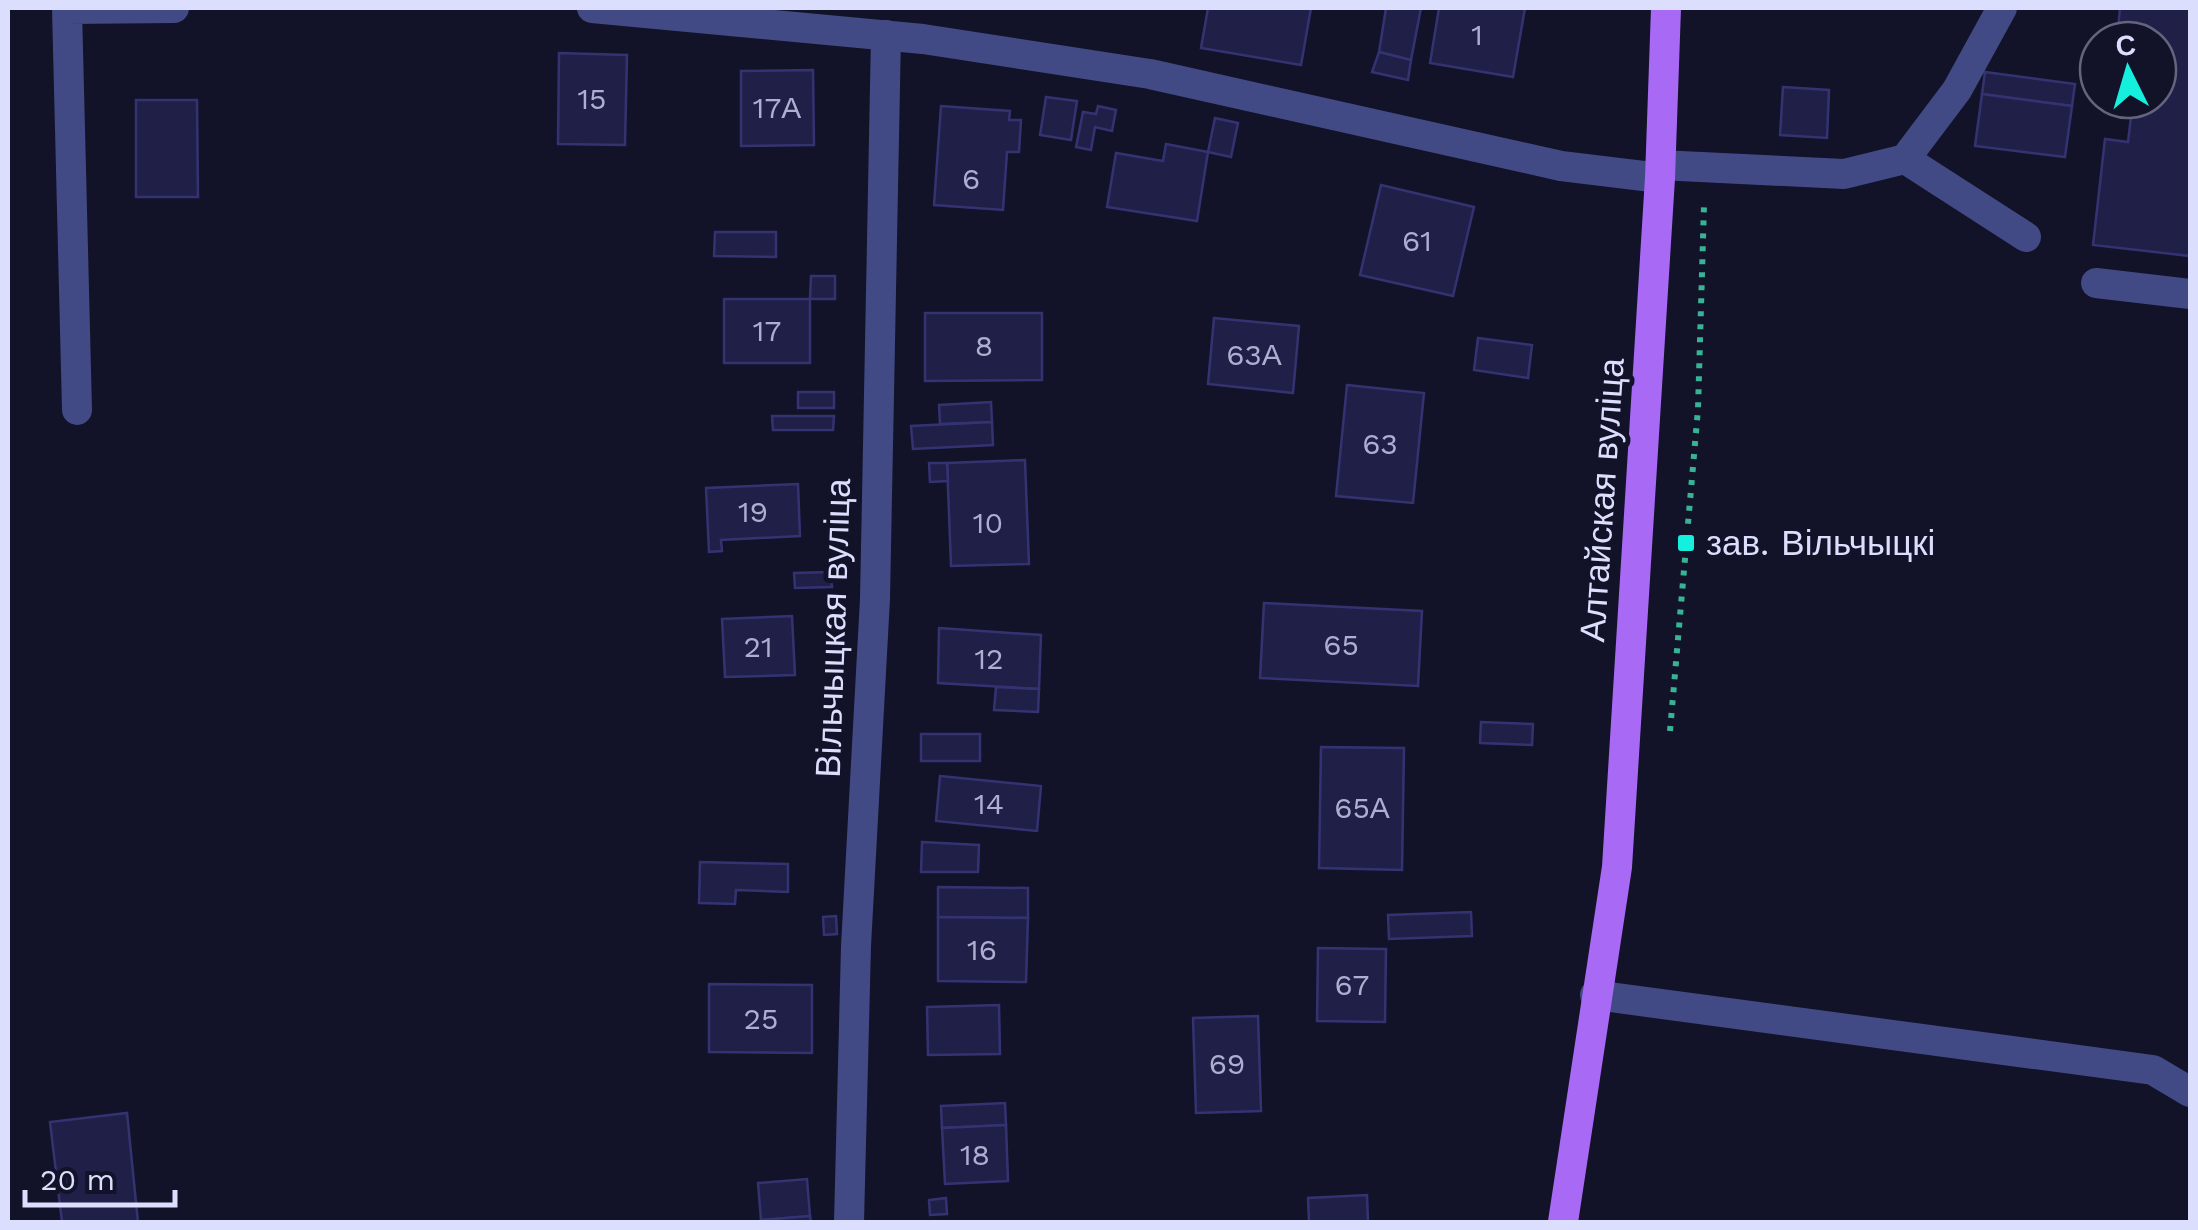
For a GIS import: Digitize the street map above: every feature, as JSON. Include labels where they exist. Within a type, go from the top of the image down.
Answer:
[{"type":"main road","name":"Алтайская вуліца","points":[[1563,1222],[1617,867],[1660,172],[1666,8]]},
{"type":"street","points":[[77,410],[66,9],[174,8]]},
{"type":"street","points":[[592,8],[886,35],[1150,74],[1560,166],[1660,172],[1844,174],[1905,159],[1957,90],[2002,8]]},
{"type":"street","name":"Вільчыцкая вуліца","points":[[848,1222],[856,946],[875,599],[886,35]]},
{"type":"street","points":[[1905,159],[2026,236]]},
{"type":"street","points":[[2096,283],[2190,294]]},
{"type":"street","points":[[1595,995],[2153,1070],[2190,1092]]},
{"type":"building","points":[[1208,8],[1311,8],[1301,65],[1201,48]]},
{"type":"building","points":[[1386,8],[1421,8],[1411,60],[1379,52]]},
{"type":"building","points":[[1439,8],[1525,8],[1513,77],[1430,63]]},
{"type":"building","points":[[2120,8],[2190,8],[2190,256],[2093,245],[2105,139],[2128,142],[2131,120],[2178,120],[2178,20],[2119,20]]},
{"type":"building","points":[[1379,52],[1411,60],[1408,80],[1372,72]]},
{"type":"building","points":[[559,53],[627,55],[625,145],[558,144]]},
{"type":"building","points":[[813,70],[814,145],[741,146],[741,71]]},
{"type":"building","points":[[1985,72],[2075,84],[2072,106],[1982,94]]},
{"type":"building","points":[[1783,87],[1829,90],[1827,138],[1780,135]]},
{"type":"building","points":[[1982,94],[2072,106],[2065,157],[1975,146]]},
{"type":"building","points":[[1046,97],[1077,101],[1071,140],[1040,135]]},
{"type":"building","points":[[136,100],[197,100],[198,197],[136,197]]},
{"type":"building","points":[[941,106],[1010,111],[1009,120],[1021,120],[1019,152],[1007,152],[1003,210],[934,205]]},
{"type":"building","points":[[1098,106],[1116,110],[1112,131],[1095,127],[1091,150],[1076,147],[1083,112],[1096,114]]},
{"type":"building","points":[[1215,118],[1238,123],[1231,157],[1208,152]]},
{"type":"building","points":[[1166,144],[1208,152],[1197,221],[1107,207],[1116,153],[1163,161]]},
{"type":"building","points":[[1381,185],[1474,207],[1453,296],[1360,275]]},
{"type":"building","points":[[715,232],[776,232],[776,257],[714,256]]},
{"type":"building","points":[[811,276],[835,276],[835,299],[810,299]]},
{"type":"building","points":[[724,299],[810,299],[810,363],[724,363]]},
{"type":"building","points":[[925,313],[1042,313],[1042,380],[925,381]]},
{"type":"building","points":[[1214,318],[1299,326],[1293,393],[1208,384]]},
{"type":"building","points":[[1478,338],[1532,345],[1528,378],[1474,370]]},
{"type":"building","points":[[1347,385],[1424,393],[1413,503],[1336,496]]},
{"type":"building","points":[[798,392],[834,392],[834,408],[798,408]]},
{"type":"building","points":[[991,402],[992,422],[940,424],[939,405]]},
{"type":"building","points":[[772,416],[834,416],[833,430],[773,430]]},
{"type":"building","points":[[992,422],[993,445],[913,449],[911,426]]},
{"type":"building","points":[[1025,460],[1029,564],[951,566],[947,463]]},
{"type":"building","points":[[929,463],[947,463],[948,481],[930,482]]},
{"type":"building","points":[[798,484],[800,536],[721,540],[722,551],[709,552],[706,488]]},
{"type":"building","points":[[831,572],[832,587],[795,588],[794,573]]},
{"type":"building","points":[[1264,603],[1422,611],[1418,686],[1260,678]]},
{"type":"building","points":[[792,616],[795,675],[725,677],[722,619]]},
{"type":"building","points":[[939,628],[1041,635],[1039,689],[938,683]]},
{"type":"building","points":[[996,687],[1039,689],[1038,712],[994,710]]},
{"type":"building","points":[[1481,722],[1533,724],[1532,745],[1480,743]]},
{"type":"building","points":[[921,734],[980,734],[980,761],[921,761]]},
{"type":"building","points":[[1321,747],[1404,748],[1402,870],[1319,868]]},
{"type":"building","points":[[940,776],[1041,786],[1037,831],[936,821]]},
{"type":"building","points":[[922,842],[979,845],[978,872],[921,872]]},
{"type":"building","points":[[700,862],[788,864],[788,892],[736,890],[735,904],[699,903]]},
{"type":"building","points":[[938,887],[1028,888],[1028,918],[938,917]]},
{"type":"building","points":[[1471,912],[1472,936],[1389,939],[1388,915]]},
{"type":"building","points":[[836,916],[837,934],[824,935],[823,917]]},
{"type":"building","points":[[938,917],[1028,918],[1026,982],[938,981]]},
{"type":"building","points":[[1318,948],[1386,949],[1385,1022],[1317,1021]]},
{"type":"building","points":[[709,984],[812,985],[812,1053],[709,1052]]},
{"type":"building","points":[[999,1005],[1000,1054],[928,1055],[927,1007]]},
{"type":"building","points":[[1258,1016],[1261,1111],[1196,1113],[1193,1018]]},
{"type":"building","points":[[1005,1103],[1006,1125],[942,1128],[941,1106]]},
{"type":"building","points":[[127,1113],[138,1222],[62,1222],[50,1122]]},
{"type":"building","points":[[1006,1125],[1008,1181],[945,1184],[942,1128]]},
{"type":"building","points":[[807,1179],[810,1216],[761,1220],[758,1183]]},
{"type":"building","points":[[1367,1195],[1368,1222],[1309,1222],[1308,1198]]},
{"type":"building","points":[[946,1198],[947,1214],[930,1215],[929,1200]]},
{"type":"building","points":[[810,1216],[811,1222],[761,1222],[761,1220]]},
{"type":"place","name":"зав. Вільчыцкі","points":[[1686,543]]}]
